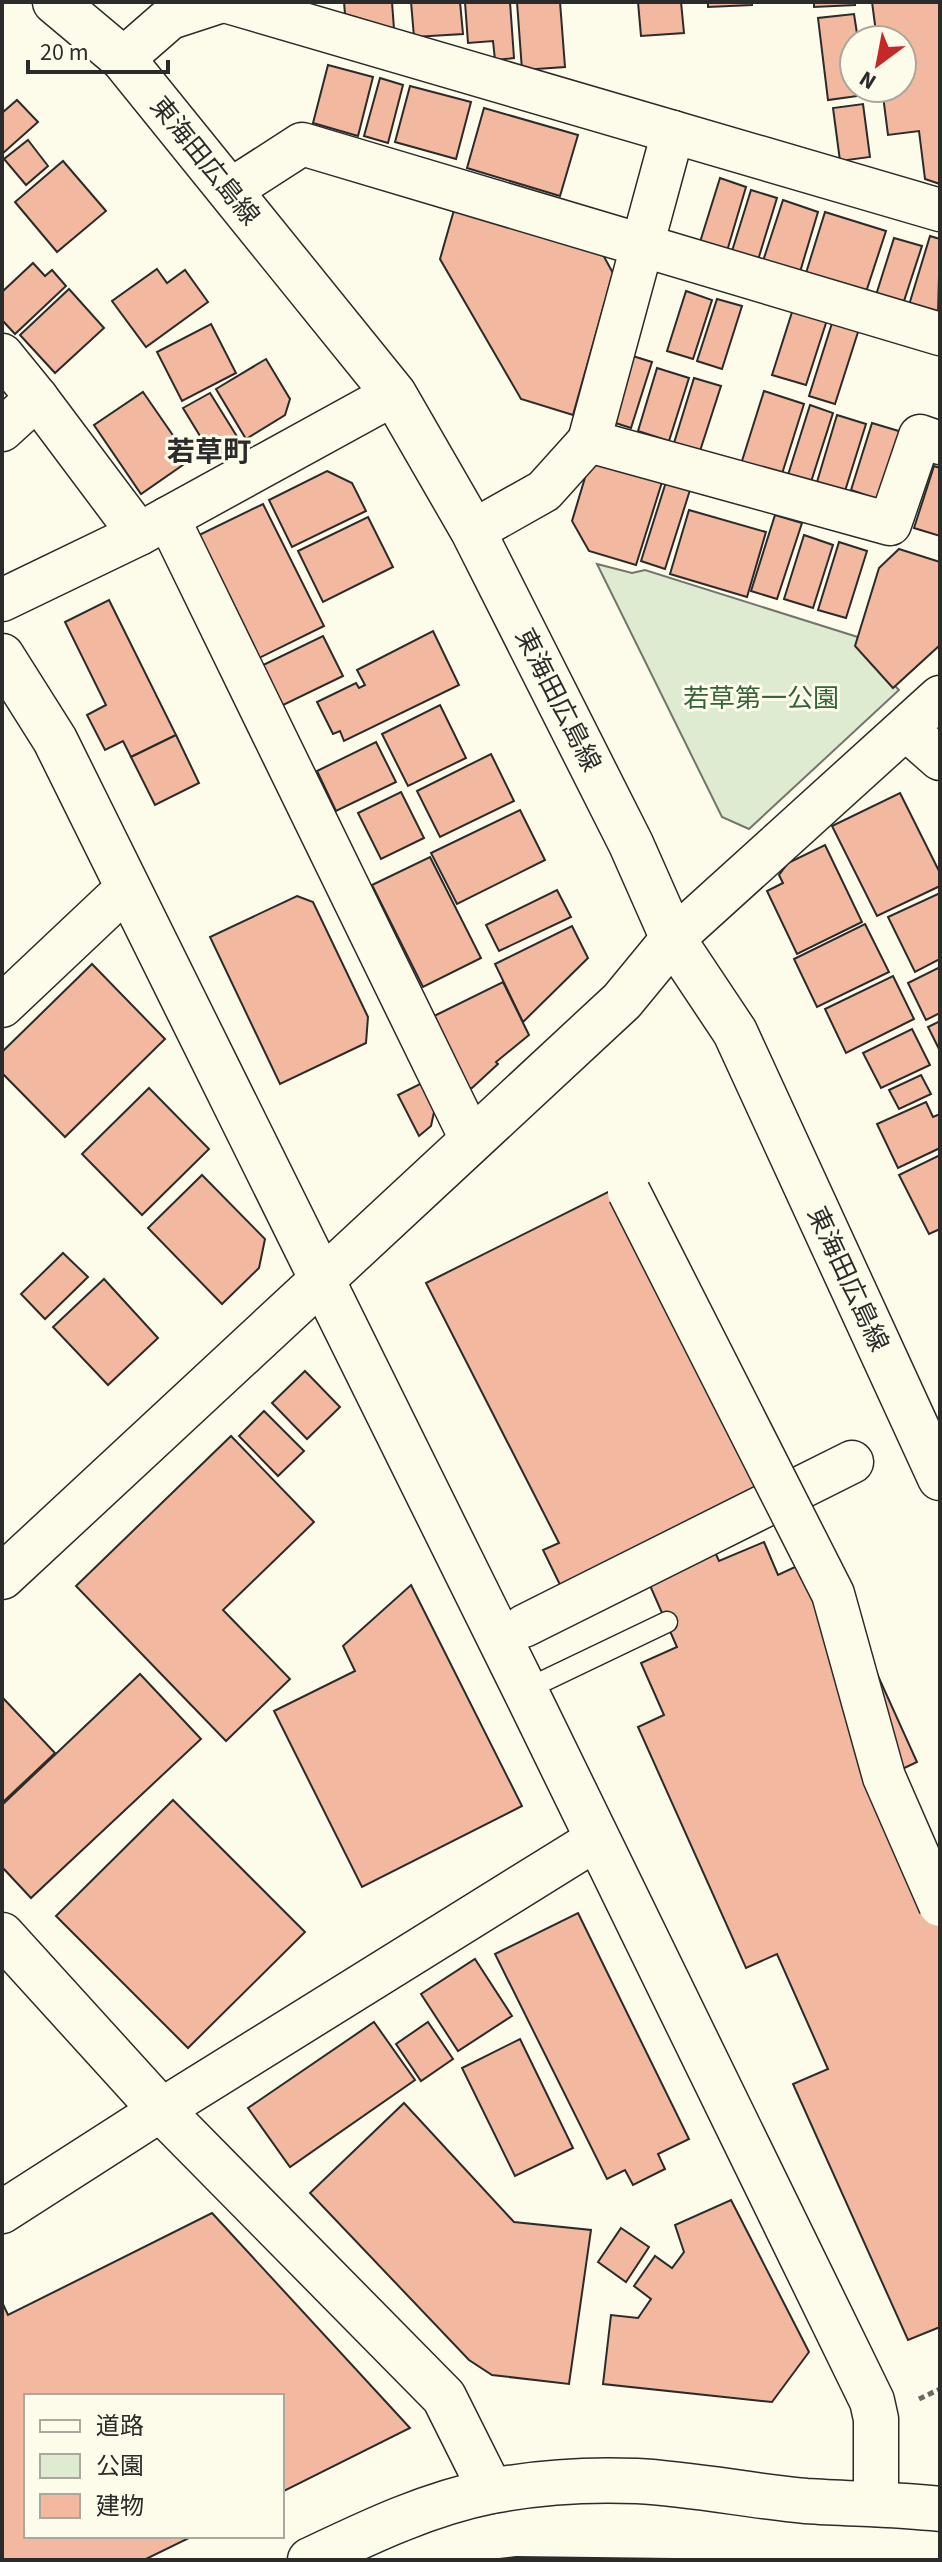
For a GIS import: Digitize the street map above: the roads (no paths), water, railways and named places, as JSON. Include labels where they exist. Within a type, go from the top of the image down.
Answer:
[{"type":"street","name":"東海田広島線","points":[[55,2],[123,59],[394,394],[473,531],[631,844],[673,939],[735,1032],[940,1478]]},
{"type":"street","points":[[123,59],[170,18],[219,2]]},
{"type":"street","points":[[228,2],[940,210]]},
{"type":"street","points":[[473,531],[544,491],[589,441],[673,132]]},
{"type":"street","points":[[229,191],[302,144],[940,334]]},
{"type":"street","points":[[2,355],[37,398],[154,526],[471,1139]]},
{"type":"street","points":[[2,600],[154,526],[394,394]]},
{"type":"street","points":[[2,430],[37,398]]},
{"type":"street","points":[[589,441],[890,524],[920,436],[940,443]]},
{"type":"street","points":[[2,656],[55,740],[525,1690],[872,2401],[876,2419],[876,2504]]},
{"type":"street","points":[[2,1577],[622,1001],[673,939],[940,697]]},
{"type":"street","points":[[906,729],[940,759]]},
{"type":"street","points":[[2,1006],[127,888]]},
{"type":"street","points":[[629,1192],[833,1594],[884,1777],[940,1905]]},
{"type":"street","points":[[524,1626],[852,1462]]},
{"type":"street","points":[[2,2212],[597,1839]]},
{"type":"street","points":[[2,1935],[161,2110],[444,2397],[491,2491]]},
{"type":"street","points":[[310,2560],[389,2522],[439,2505],[491,2491],[595,2480],[639,2481],[806,2501],[940,2509]]},
{"type":"lane","points":[[525,1690],[667,1622]]},
{"type":"district","name":"若草町","points":[[209,452]]},
{"type":"park label","name":"若草第一公園","points":[[761,698]]}]
